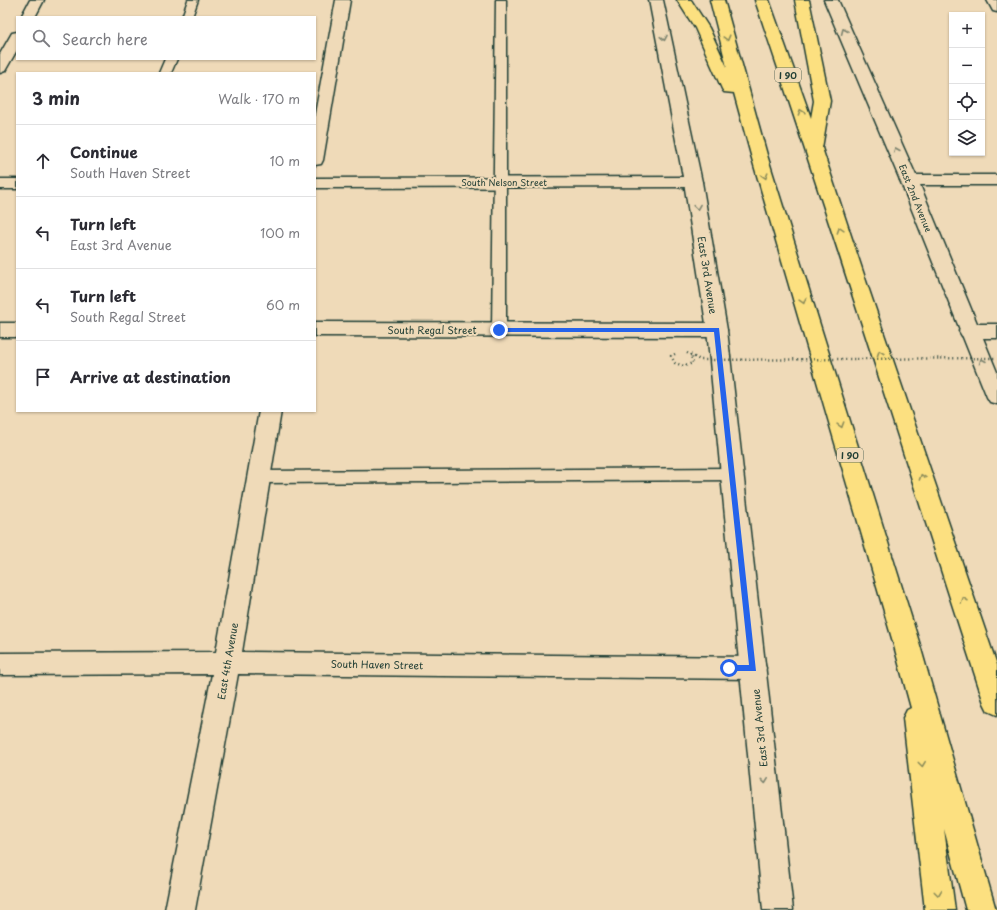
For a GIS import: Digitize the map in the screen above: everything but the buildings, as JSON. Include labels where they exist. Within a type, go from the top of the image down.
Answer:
[{"type":"highway","points":[[684,0],[702,28],[759,155]]},
{"type":"highway","name":"I 90","points":[[716,0],[759,155],[906,642],[981,910]]},
{"type":"highway","name":"I 90","points":[[762,0],[814,149],[857,284],[997,702]]},
{"type":"highway","points":[[802,0],[822,101],[814,149]]},
{"type":"highway","points":[[976,637],[997,665]]},
{"type":"highway","points":[[906,642],[940,910]]},
{"type":"street","points":[[29,16],[37,0]]},
{"type":"street","points":[[316,154],[343,0]]},
{"type":"street","name":"East 3rd Avenue","points":[[656,0],[693,182],[717,330],[778,910]]},
{"type":"street","name":"East 2nd Avenue","points":[[831,0],[909,180],[997,397]]},
{"type":"street","points":[[0,68],[16,38]]},
{"type":"street","points":[[909,180],[997,180]]},
{"type":"street","name":"South Nelson Street","points":[[316,183],[693,182]]},
{"type":"street","points":[[0,184],[16,184]]},
{"type":"street","name":"South Regal Street","points":[[316,329],[717,330]]},
{"type":"street","points":[[0,330],[16,330]]},
{"type":"street","points":[[969,331],[997,331]]},
{"type":"street","name":"East 4th Avenue","points":[[180,910],[227,662],[270,412]]},
{"type":"street","name":"South Haven Street","points":[[0,664],[227,662],[753,668]]},
{"type":"lane","points":[[187,16],[193,0]]},
{"type":"lane","points":[[499,330],[501,0]]},
{"type":"lane","points":[[992,0],[997,9]]},
{"type":"lane","points":[[165,72],[171,60]]},
{"type":"lane","points":[[259,476],[733,474]]},
{"type":"path","points":[[679,351],[671,356],[675,363],[684,366],[693,363]]},
{"type":"path","points":[[683,352],[700,360],[997,358]]},
{"type":"route","points":[[499,330],[717,330],[753,668],[729,668]]}]
